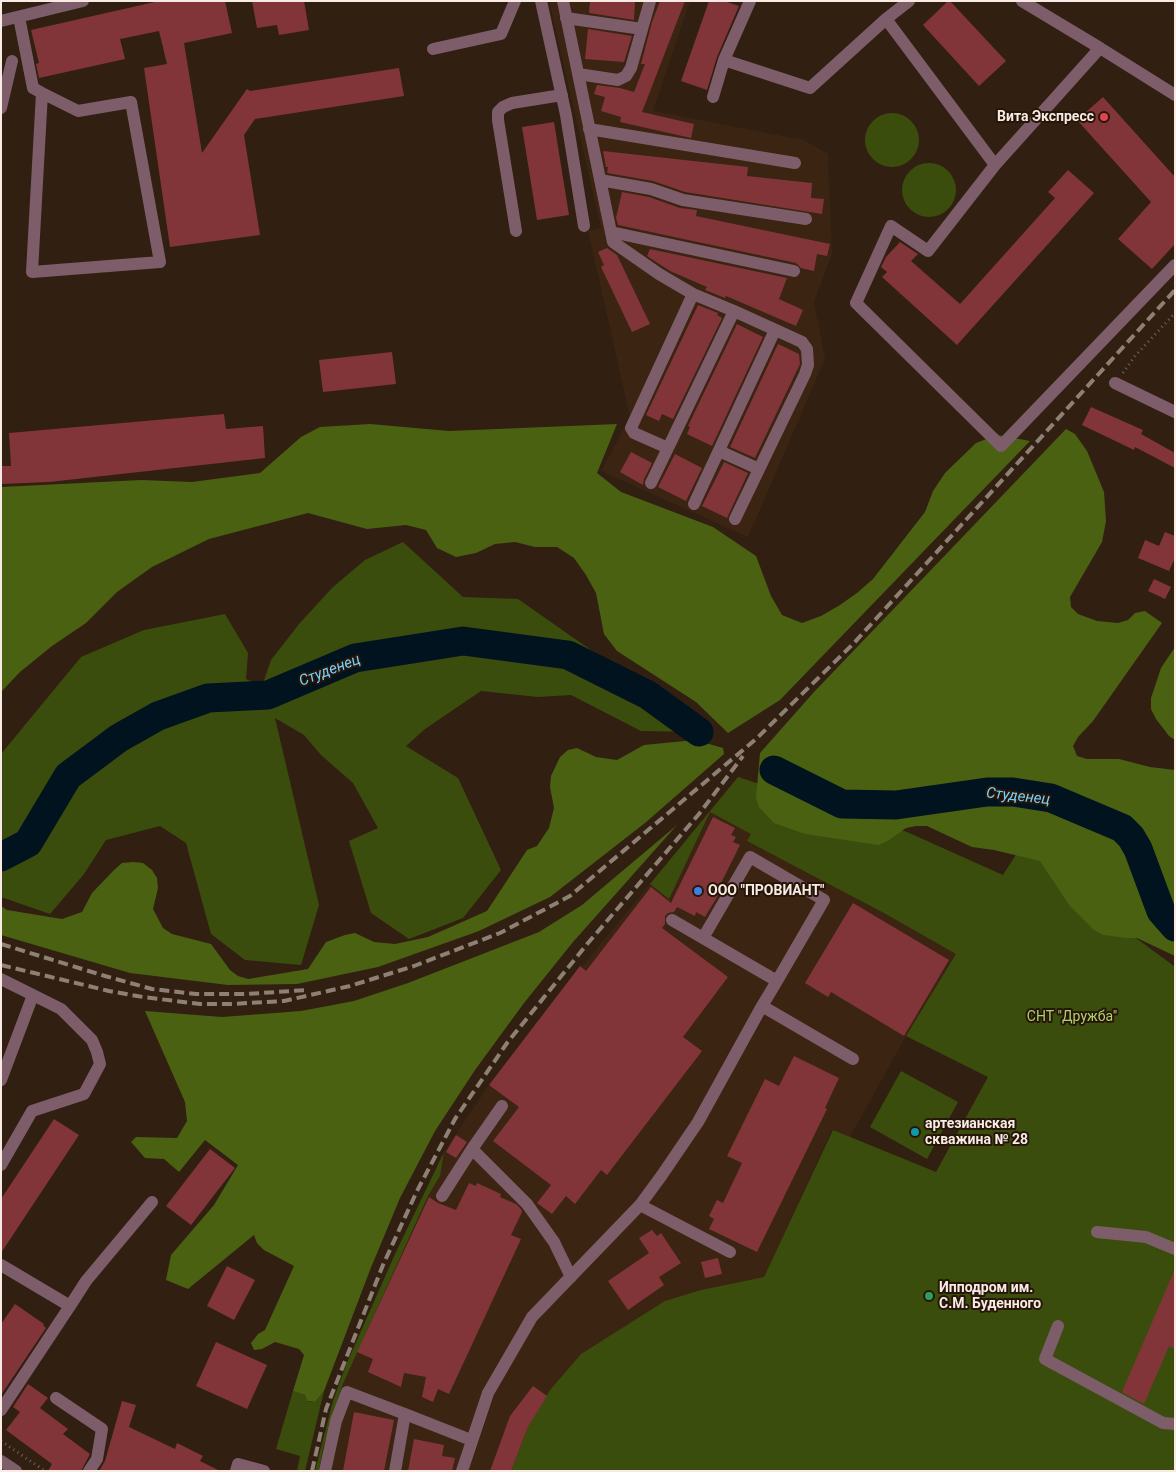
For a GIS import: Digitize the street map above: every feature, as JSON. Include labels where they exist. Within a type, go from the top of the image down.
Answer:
[{"type":"street","points":[[1,21],[84,1]]},
{"type":"street","points":[[433,49],[501,34],[515,1]]},
{"type":"street","points":[[541,1],[562,95],[584,226]]},
{"type":"street","points":[[562,1],[613,242],[693,294],[802,342],[809,353],[808,365],[735,519]]},
{"type":"street","points":[[578,74],[618,80],[626,76],[631,68],[650,1]]},
{"type":"street","points":[[713,97],[724,60],[750,1]]},
{"type":"street","points":[[724,60],[810,88],[886,19],[910,1]]},
{"type":"street","points":[[1022,1],[1175,95]]},
{"type":"street","points":[[19,17],[33,88],[78,111],[131,102],[160,262],[32,272],[42,93]]},
{"type":"street","points":[[566,18],[642,29]]},
{"type":"street","points":[[886,19],[995,165]]},
{"type":"street","points":[[1,108],[6,62],[25,47]]},
{"type":"street","points":[[1100,48],[995,165],[928,251],[891,226],[856,303],[1001,446],[1175,264]]},
{"type":"street","points":[[516,231],[498,112],[503,107],[512,103],[562,95]]},
{"type":"street","points":[[589,129],[795,163]]},
{"type":"street","points":[[600,180],[651,189],[683,200],[806,219]]},
{"type":"street","points":[[611,232],[794,271]]},
{"type":"street","points":[[668,448],[634,432],[631,428],[693,294]]},
{"type":"street","points":[[651,483],[734,311]]},
{"type":"street","points":[[694,504],[775,330]]},
{"type":"street","points":[[1115,383],[1175,412]]},
{"type":"street","points":[[718,451],[759,469]]},
{"type":"street","points":[[462,1471],[488,1393],[532,1317],[640,1205],[662,1175],[698,1122],[762,1006],[824,900],[750,857],[703,938]]},
{"type":"street","points":[[672,920],[777,981]]},
{"type":"street","points":[[1,978],[61,1009],[92,1040],[100,1064],[84,1094],[32,1111],[1,1165]]},
{"type":"street","points":[[1,1080],[33,995]]},
{"type":"street","points":[[762,1006],[853,1059]]},
{"type":"street","points":[[442,1196],[502,1106]]},
{"type":"street","points":[[472,1149],[527,1204],[554,1242],[571,1277]]},
{"type":"street","points":[[1,1410],[86,1281],[152,1202]]},
{"type":"street","points":[[640,1205],[730,1252]]},
{"type":"street","points":[[1097,1232],[1146,1237],[1175,1249]]},
{"type":"street","points":[[1,1265],[70,1306]]},
{"type":"street","points":[[1058,1326],[1045,1359],[1169,1423],[1175,1430]]},
{"type":"street","points":[[326,1471],[336,1420],[348,1392],[471,1440]]},
{"type":"street","points":[[56,1398],[102,1429],[97,1459],[89,1471]]},
{"type":"street","points":[[395,1471],[406,1414]]},
{"type":"street","points":[[1,1461],[16,1471]]},
{"type":"street","points":[[236,1471],[238,1464],[264,1471]]},
{"type":"path","points":[[1115,383],[1135,356],[1175,313]]},
{"type":"path","points":[[1,1441],[45,1471]]},
{"type":"shaded area","points":[[549,1],[690,1],[653,111],[804,140],[828,154],[832,254],[814,302],[825,359],[748,537],[601,471],[630,417],[588,231],[601,228]]},
{"type":"shaded area","points":[[738,777],[907,832],[925,841],[957,954],[906,1036],[850,1137],[832,1130],[764,1277],[701,1290],[581,1354],[550,1390],[528,1427],[511,1471],[319,1471],[323,1448],[342,1386],[428,1196],[440,1176],[444,1152],[487,1088],[580,969]]},
{"type":"green space","points":[[887,113],[897,113],[907,117],[915,125],[919,140],[915,155],[907,163],[897,167],[887,167],[877,163],[869,155],[865,145],[865,135],[869,125],[877,117]]},
{"type":"green space","points":[[924,163],[934,163],[944,167],[952,175],[956,190],[952,205],[944,213],[934,217],[924,217],[914,213],[906,205],[902,195],[902,185],[906,175],[914,167]]},
{"type":"green space","points":[[370,424],[449,431],[617,424],[597,473],[621,492],[713,527],[756,556],[771,596],[782,615],[802,623],[821,616],[840,605],[873,579],[925,512],[933,491],[945,473],[976,443],[997,435],[1030,441],[780,700],[728,733],[696,702],[617,651],[604,634],[596,593],[586,575],[574,558],[557,547],[535,547],[515,542],[495,544],[476,553],[456,557],[437,548],[426,530],[406,525],[367,529],[308,513],[209,539],[152,567],[117,592],[86,623],[52,646],[20,672],[1,692],[1,487],[141,480],[192,482],[260,473],[301,437],[320,427]]},
{"type":"green space","points":[[1066,429],[1075,434],[1087,451],[1104,492],[1106,521],[1102,542],[1070,597],[1071,607],[1078,614],[1097,621],[1118,623],[1128,620],[1135,613],[1145,611],[1162,623],[1093,721],[1078,737],[1073,746],[1077,756],[1087,759],[1119,759],[1150,767],[1175,770],[1175,956],[1137,938],[1104,935],[1094,930],[1070,906],[1040,861],[972,847],[927,826],[906,828],[879,845],[805,834],[774,823],[759,807],[756,798],[760,753],[814,692]]},
{"type":"green space","points":[[403,542],[463,597],[518,599],[598,655],[667,692],[699,732],[641,731],[571,695],[538,697],[481,691],[425,729],[406,746],[458,778],[501,870],[463,918],[409,939],[371,913],[349,841],[378,828],[353,783],[321,755],[304,735],[275,718],[319,905],[301,965],[245,960],[211,934],[186,843],[160,826],[106,840],[84,874],[50,914],[1,897],[1,754],[81,657],[144,630],[225,614],[248,653],[246,679],[262,686],[271,660],[299,624],[333,587],[365,560]]},
{"type":"green space","points":[[1175,647],[1175,740],[1169,736],[1156,719],[1151,709],[1151,698],[1161,668]]},
{"type":"green space","points":[[695,740],[723,748],[724,754],[645,823],[550,897],[479,931],[378,967],[297,984],[228,985],[130,973],[1,935],[1,906],[7,910],[62,919],[82,912],[92,893],[114,870],[122,863],[133,862],[143,863],[152,870],[157,878],[158,888],[153,909],[163,928],[172,934],[211,944],[230,970],[238,976],[248,979],[308,969],[326,942],[345,935],[355,933],[374,942],[395,944],[428,937],[487,911],[527,850],[537,846],[549,828],[554,808],[550,787],[551,776],[560,757],[568,750],[577,748],[596,757],[617,760],[644,745]]},
{"type":"green space","name":"Ипподром им. С.М. Буденного","points":[[738,777],[907,832],[1003,875],[1033,828],[1110,919],[1174,966],[1175,1471],[511,1471],[528,1427],[550,1390],[581,1354],[665,1301],[701,1290],[764,1277],[833,1130],[936,1172],[988,1077],[906,1036],[956,954],[884,913],[747,841],[751,834],[710,812],[669,899],[650,884]]},
{"type":"green space","points":[[677,825],[573,942],[524,1003],[475,1070],[435,1131],[400,1198],[370,1270],[324,1391],[315,1402],[307,1401],[305,1395],[293,1391],[304,1355],[299,1349],[275,1342],[262,1349],[254,1350],[251,1343],[258,1334],[265,1330],[294,1266],[264,1250],[257,1243],[254,1235],[188,1289],[166,1280],[171,1255],[214,1205],[238,1165],[205,1140],[179,1172],[164,1159],[145,1158],[131,1142],[136,1137],[177,1138],[187,1121],[185,1102],[145,1011],[222,1017],[301,1011],[354,1001],[408,983],[539,932],[582,905]]},
{"type":"green space","points":[[901,1071],[958,1102],[927,1159],[870,1127]]},
{"type":"green space","points":[[444,1152],[440,1176],[428,1196],[342,1386],[323,1448],[319,1471],[315,1471],[333,1401],[346,1365],[395,1254]]},
{"type":"green space","points":[[293,1391],[305,1395],[307,1401],[315,1402],[324,1391],[305,1471],[297,1471],[300,1456],[276,1449]]},
{"type":"building","points":[[159,1],[225,1],[232,33],[184,43],[202,153],[247,89],[250,91],[399,68],[404,96],[255,119],[244,135],[260,235],[170,247],[144,68],[167,64],[159,31],[120,39],[125,59],[39,78],[36,64],[39,63],[31,30]]},
{"type":"building","points":[[252,1],[304,1],[309,30],[279,35],[277,25],[257,28]]},
{"type":"building","points":[[590,1],[635,1],[634,20],[589,13]]},
{"type":"building","points":[[660,1],[685,1],[642,112],[694,124],[691,138],[620,122],[621,117],[601,111],[605,97],[594,94],[597,85],[634,92],[645,64],[641,64],[652,22]]},
{"type":"building","points":[[709,1],[724,1],[739,6],[717,57],[707,90],[681,81]]},
{"type":"building","points":[[948,1],[1006,61],[979,86],[923,25]]},
{"type":"building","points":[[588,29],[632,36],[624,62],[585,59]]},
{"type":"building","points":[[1103,97],[1175,177],[1175,244],[1152,269],[1118,239],[1151,202],[1077,120]]},
{"type":"building","points":[[554,122],[569,215],[537,220],[522,127]]},
{"type":"building","points":[[603,151],[748,167],[747,176],[812,183],[811,198],[824,199],[822,214],[685,192],[653,181],[607,173],[608,167],[606,167]]},
{"type":"building","points":[[1068,170],[1094,193],[957,345],[882,277],[887,272],[881,267],[886,257],[900,242],[918,254],[911,261],[960,304],[1055,198],[1048,192]]},
{"type":"building","points":[[622,192],[649,197],[680,208],[697,210],[696,216],[830,244],[827,256],[817,254],[814,271],[801,268],[796,263],[618,225],[616,218]]},
{"type":"building","points":[[607,248],[617,255],[650,324],[632,332],[601,267],[604,265],[598,252]]},
{"type":"building","points":[[650,249],[787,278],[779,299],[803,310],[796,326],[726,296],[725,298],[705,290],[707,287],[670,271],[647,256]]},
{"type":"building","points":[[698,305],[718,313],[717,315],[722,318],[673,419],[662,414],[659,421],[646,415]]},
{"type":"building","points":[[737,324],[763,337],[712,446],[687,434],[690,427],[688,426]]},
{"type":"building","points":[[778,344],[799,354],[800,364],[755,458],[730,447]]},
{"type":"building","points":[[392,352],[396,384],[323,392],[319,360]]},
{"type":"building","points":[[1091,407],[1143,430],[1141,434],[1175,453],[1175,468],[1135,447],[1134,450],[1082,425]]},
{"type":"building","points":[[224,414],[226,429],[263,426],[265,458],[49,482],[1,484],[1,466],[11,466],[9,433]]},
{"type":"building","points":[[631,452],[652,463],[643,485],[620,472]]},
{"type":"building","points":[[675,454],[702,468],[686,501],[658,487]]},
{"type":"building","points":[[724,462],[748,473],[727,518],[702,506]]},
{"type":"building","points":[[1165,532],[1175,536],[1175,558],[1169,571],[1138,558],[1145,540],[1159,546]]},
{"type":"building","points":[[1154,579],[1171,587],[1165,599],[1148,591]]},
{"type":"building","points":[[713,817],[735,828],[731,835],[736,837],[733,842],[740,845],[719,887],[722,889],[705,917],[696,912],[695,916],[677,907],[674,912],[668,913],[665,916],[665,924],[662,928],[728,977],[683,1037],[702,1051],[607,1175],[601,1170],[575,1204],[566,1196],[552,1214],[537,1203],[551,1185],[493,1141],[519,1107],[489,1085],[580,966],[586,971],[651,887],[671,903]]},
{"type":"building","points":[[853,903],[949,960],[904,1036],[831,992],[828,997],[805,983]]},
{"type":"building","points":[[794,1056],[839,1078],[825,1108],[827,1109],[757,1252],[709,1229],[714,1219],[709,1216],[717,1200],[723,1203],[742,1163],[727,1156],[765,1079],[779,1086]]},
{"type":"building","points":[[54,1119],[79,1135],[1,1253],[1,1199]]},
{"type":"building","points":[[456,1135],[467,1142],[456,1158],[446,1152]]},
{"type":"building","points":[[210,1149],[235,1168],[191,1225],[166,1206]]},
{"type":"building","points":[[469,1183],[476,1186],[477,1183],[501,1194],[500,1197],[516,1204],[521,1209],[522,1212],[511,1235],[521,1239],[449,1394],[438,1389],[433,1402],[422,1397],[426,1377],[404,1373],[401,1387],[368,1372],[373,1359],[357,1352],[429,1197],[438,1203],[456,1210]]},
{"type":"building","points":[[652,1230],[657,1236],[661,1233],[681,1263],[659,1277],[664,1285],[628,1310],[608,1281],[649,1253],[639,1238]]},
{"type":"building","points":[[718,1258],[722,1274],[705,1278],[701,1262]]},
{"type":"building","points":[[227,1266],[255,1280],[234,1320],[207,1306]]},
{"type":"building","points":[[1175,1269],[1175,1349],[1169,1346],[1144,1404],[1122,1392]]},
{"type":"building","points":[[15,1304],[44,1324],[46,1328],[1,1395],[1,1324]]},
{"type":"building","points":[[216,1342],[267,1365],[247,1409],[196,1386]]},
{"type":"building","points":[[28,1384],[48,1398],[40,1408],[68,1429],[63,1434],[90,1454],[81,1471],[48,1471],[52,1464],[6,1430],[20,1412],[13,1407]]},
{"type":"building","points":[[533,1386],[547,1396],[528,1427],[511,1471],[490,1471],[510,1416]]},
{"type":"building","points":[[122,1401],[136,1405],[129,1427],[175,1449],[177,1443],[203,1456],[200,1461],[220,1471],[99,1471],[105,1461]]},
{"type":"building","points":[[354,1412],[394,1420],[384,1471],[343,1471]]},
{"type":"building","points":[[414,1439],[444,1445],[442,1456],[455,1458],[452,1471],[408,1471]]},
{"type":"waterway","name":"Студенец","points":[[1,857],[28,843],[68,776],[119,738],[158,716],[208,698],[268,695],[355,658],[463,641],[568,655],[648,695],[699,732]]},
{"type":"waterway","name":"Студенец","points":[[774,770],[842,804],[896,805],[987,792],[1013,792],[1051,798],[1122,828],[1131,837],[1138,849],[1161,911],[1175,927]]},
{"type":"railway","points":[[1,965],[109,991],[143,997],[200,1004],[284,1001],[350,986],[414,966],[500,933],[570,896],[756,739],[854,643],[1175,290]]},
{"type":"railway","points":[[312,1471],[326,1409],[383,1265],[417,1191],[455,1119],[507,1043],[588,943],[699,814],[743,756]]},
{"type":"railway","points":[[1,944],[152,989],[196,994],[246,994],[307,990]]},
{"type":"place","name":"Вита Экспресс","points":[[1104,117]]},
{"type":"place","name":"ООО \"ПРОВИАНТ\"","points":[[698,891]]},
{"type":"place","name":"артезианская скважина № 28","points":[[915,1132]]},
{"type":"place","name":"Ипподром им. С.М. Буденного","points":[[929,1296]]},
{"type":"park label","name":"СНТ \"Дружба\"","points":[[1072,1017]]}]
